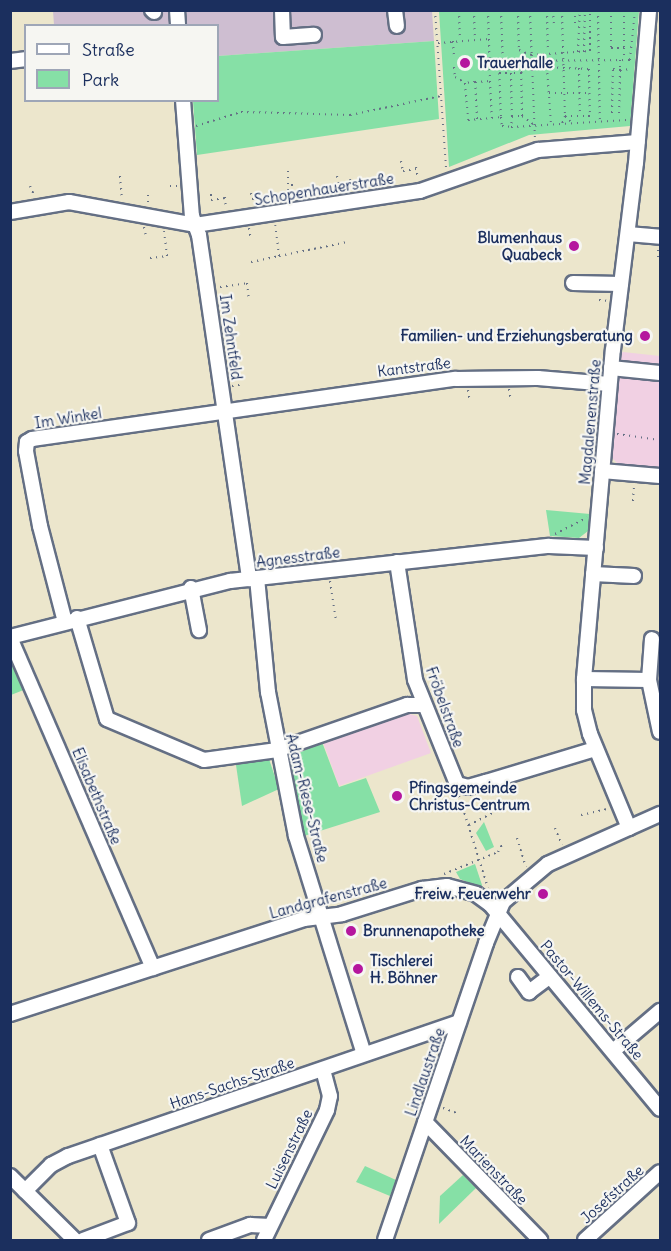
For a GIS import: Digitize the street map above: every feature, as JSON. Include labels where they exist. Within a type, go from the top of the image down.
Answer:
[{"type":"street","points":[[282,10],[284,37],[314,35]]},
{"type":"street","points":[[395,10],[397,26]]},
{"type":"street","name":"Magdalenenstraße","points":[[629,828],[595,749],[584,710],[584,679],[609,384],[638,142],[649,10]]},
{"type":"street","name":"Im Zehntfeld","points":[[183,102],[195,225],[253,578]]},
{"type":"street","name":"Schopenhauerstraße","points":[[10,212],[59,202],[124,211],[195,225],[368,200],[448,183],[538,150],[638,142]]},
{"type":"street","points":[[628,234],[660,237]]},
{"type":"street","points":[[573,283],[621,284]]},
{"type":"street","points":[[611,368],[660,373]]},
{"type":"street","name":"Kantstraße","points":[[225,411],[456,379],[538,378],[609,384]]},
{"type":"street","name":"Im Winkel","points":[[71,620],[40,525],[27,442],[225,411]]},
{"type":"street","points":[[602,471],[660,476]]},
{"type":"street","name":"Agnesstraße","points":[[10,637],[191,588],[253,578],[549,546],[596,548]]},
{"type":"street","name":"Fröbelstraße","points":[[397,562],[415,680],[460,785]]},
{"type":"street","points":[[593,574],[634,576]]},
{"type":"street","name":"Adam-Riese-Straße","points":[[253,578],[277,750],[296,836],[322,916],[324,934],[364,1054]]},
{"type":"street","points":[[191,588],[199,630]]},
{"type":"street","points":[[71,620],[102,708],[110,722],[204,760],[277,750],[406,705],[424,705]]},
{"type":"street","name":"Elisabethstraße","points":[[10,637],[153,968]]},
{"type":"street","points":[[652,639],[649,680],[660,732]]},
{"type":"street","points":[[584,679],[649,680]]},
{"type":"street","points":[[460,785],[595,749]]},
{"type":"street","points":[[497,914],[513,891],[529,878],[566,856],[660,814]]},
{"type":"street","name":"Landgrafenstraße","points":[[10,1014],[322,916],[438,885],[468,891],[485,901],[497,914]]},
{"type":"street","name":"Pastor-Willems-Straße","points":[[497,914],[660,1109]]},
{"type":"street","name":"Lindlaustraße","points":[[385,1240],[497,914]]},
{"type":"street","points":[[518,977],[529,992],[550,976]]},
{"type":"street","points":[[613,1051],[660,1011]]},
{"type":"street","name":"Hans-Sachs-Straße","points":[[25,1191],[51,1165],[100,1145],[459,1022]]},
{"type":"street","name":"Luisenstraße","points":[[264,1240],[327,1110],[330,1096],[323,1070]]},
{"type":"street","name":"Marienstraße","points":[[425,1122],[530,1237]]},
{"type":"street","points":[[10,1176],[76,1240],[128,1223],[100,1145]]},
{"type":"street","name":"Josefstraße","points":[[585,1240],[660,1172]]},
{"type":"street","points":[[209,1240],[250,1225],[270,1226]]},
{"type":"path","points":[[435,10],[448,183]]},
{"type":"path","points":[[459,10],[460,38]]},
{"type":"path","points":[[474,10],[475,39]]},
{"type":"path","points":[[488,10],[492,118]]},
{"type":"path","points":[[501,10],[503,61]]},
{"type":"path","points":[[518,10],[519,50],[531,55],[548,51],[590,51],[590,10]]},
{"type":"path","points":[[530,10],[533,125],[538,150]]},
{"type":"path","points":[[547,10],[548,51]]},
{"type":"path","points":[[553,10],[554,26]]},
{"type":"path","points":[[562,10],[565,116],[562,124]]},
{"type":"path","points":[[575,10],[575,25]]},
{"type":"path","points":[[578,51],[580,10]]},
{"type":"path","points":[[585,10],[585,52]]},
{"type":"path","points":[[598,10],[600,120]]},
{"type":"path","points":[[611,10],[611,48],[624,48]]},
{"type":"path","points":[[619,113],[620,70],[624,48],[624,10]]},
{"type":"path","points":[[630,60],[635,10]]},
{"type":"path","points":[[438,43],[460,38],[489,39]]},
{"type":"path","points":[[453,41],[454,55]]},
{"type":"path","points":[[522,116],[521,73],[531,60]]},
{"type":"path","points":[[536,60],[539,67],[589,69],[590,116],[565,116]]},
{"type":"path","points":[[484,61],[645,60]]},
{"type":"path","points":[[499,61],[502,126],[551,125],[600,120],[627,121]]},
{"type":"path","points":[[454,67],[455,77],[465,83],[490,81]]},
{"type":"path","points":[[548,67],[551,125]]},
{"type":"path","points":[[579,68],[580,116]]},
{"type":"path","points":[[612,113],[613,69],[631,69]]},
{"type":"path","points":[[499,73],[521,73]]},
{"type":"path","points":[[510,73],[511,127]]},
{"type":"path","points":[[475,82],[477,119]]},
{"type":"path","points":[[465,83],[468,120],[501,117]]},
{"type":"path","points":[[549,93],[590,93]]},
{"type":"path","points":[[185,130],[241,112],[344,115],[441,96]]},
{"type":"path","points":[[512,116],[522,116],[533,125]]},
{"type":"path","points":[[565,116],[572,123]]},
{"type":"path","points":[[401,161],[403,171],[416,169]]},
{"type":"path","points":[[288,171],[288,196],[292,196]]},
{"type":"path","points":[[120,176],[124,211]]},
{"type":"path","points":[[316,190],[340,187],[337,176]]},
{"type":"path","points":[[350,179],[351,184],[365,182]]},
{"type":"path","points":[[292,184],[293,205]]},
{"type":"path","points":[[251,193],[252,199],[266,197]]},
{"type":"path","points":[[211,194],[211,200],[225,198]]},
{"type":"path","points":[[148,195],[148,206]]},
{"type":"path","points":[[150,258],[167,256],[162,218]]},
{"type":"path","points":[[274,219],[279,256]]},
{"type":"path","points":[[249,223],[251,240]]},
{"type":"path","points":[[251,262],[348,242]]},
{"type":"path","points":[[214,288],[247,283],[249,300]]},
{"type":"path","points":[[227,378],[243,375]]},
{"type":"path","points":[[228,386],[244,384]]},
{"type":"path","points":[[605,433],[660,440]]},
{"type":"path","points":[[633,501],[635,474]]},
{"type":"path","points":[[549,546],[551,537],[567,526],[598,516]]},
{"type":"path","points":[[328,570],[336,621]]},
{"type":"path","points":[[460,785],[469,825],[481,858],[489,891],[485,901]]},
{"type":"path","points":[[581,815],[620,806]]},
{"type":"path","points":[[469,825],[495,812]]},
{"type":"path","points":[[555,828],[566,856]]},
{"type":"path","points":[[517,838],[529,878]]},
{"type":"path","points":[[438,885],[445,872],[498,852],[503,843]]},
{"type":"path","points":[[431,1104],[457,1113]]},
{"type":"shaded area","points":[[53,11],[432,11],[434,41],[219,56],[219,24],[54,24]]},
{"type":"shaded area","points":[[623,352],[660,356],[660,468],[619,465],[610,456],[619,354]]},
{"type":"shaded area","points":[[406,713],[417,716],[431,753],[339,786],[323,742]]},
{"type":"green space","points":[[439,11],[639,11],[630,126],[529,135],[449,167]]},
{"type":"green space","points":[[434,41],[439,119],[197,155],[193,102],[219,102],[219,56]]},
{"type":"green space","points":[[546,510],[590,514],[588,531],[579,538],[550,536]]},
{"type":"green space","points":[[10,653],[26,689],[11,695],[10,695]]},
{"type":"green space","points":[[322,742],[339,787],[366,778],[380,812],[304,836],[286,759]]},
{"type":"green space","points":[[269,759],[279,789],[242,806],[236,765]]},
{"type":"green space","points":[[484,822],[494,847],[486,851],[476,833]]},
{"type":"green space","points":[[475,864],[482,888],[460,879],[456,872]]},
{"type":"green space","points":[[365,1166],[396,1180],[390,1196],[356,1182]]},
{"type":"green space","points":[[463,1175],[476,1188],[439,1224],[440,1196]]},
{"type":"place","name":"Trauerhalle","points":[[465,63]]},
{"type":"place","name":"Blumenhaus Quabeck","points":[[574,246]]},
{"type":"place","name":"Familien- und Erziehungsberatung","points":[[645,336]]},
{"type":"place","name":"Pfingsgemeinde Christus-Centrum","points":[[397,796]]},
{"type":"place","name":"Freiw. Feuerwehr","points":[[543,894]]},
{"type":"place","name":"Brunnenapotheke","points":[[351,931]]},
{"type":"place","name":"Tischlerei H. Böhner","points":[[358,969]]}]
